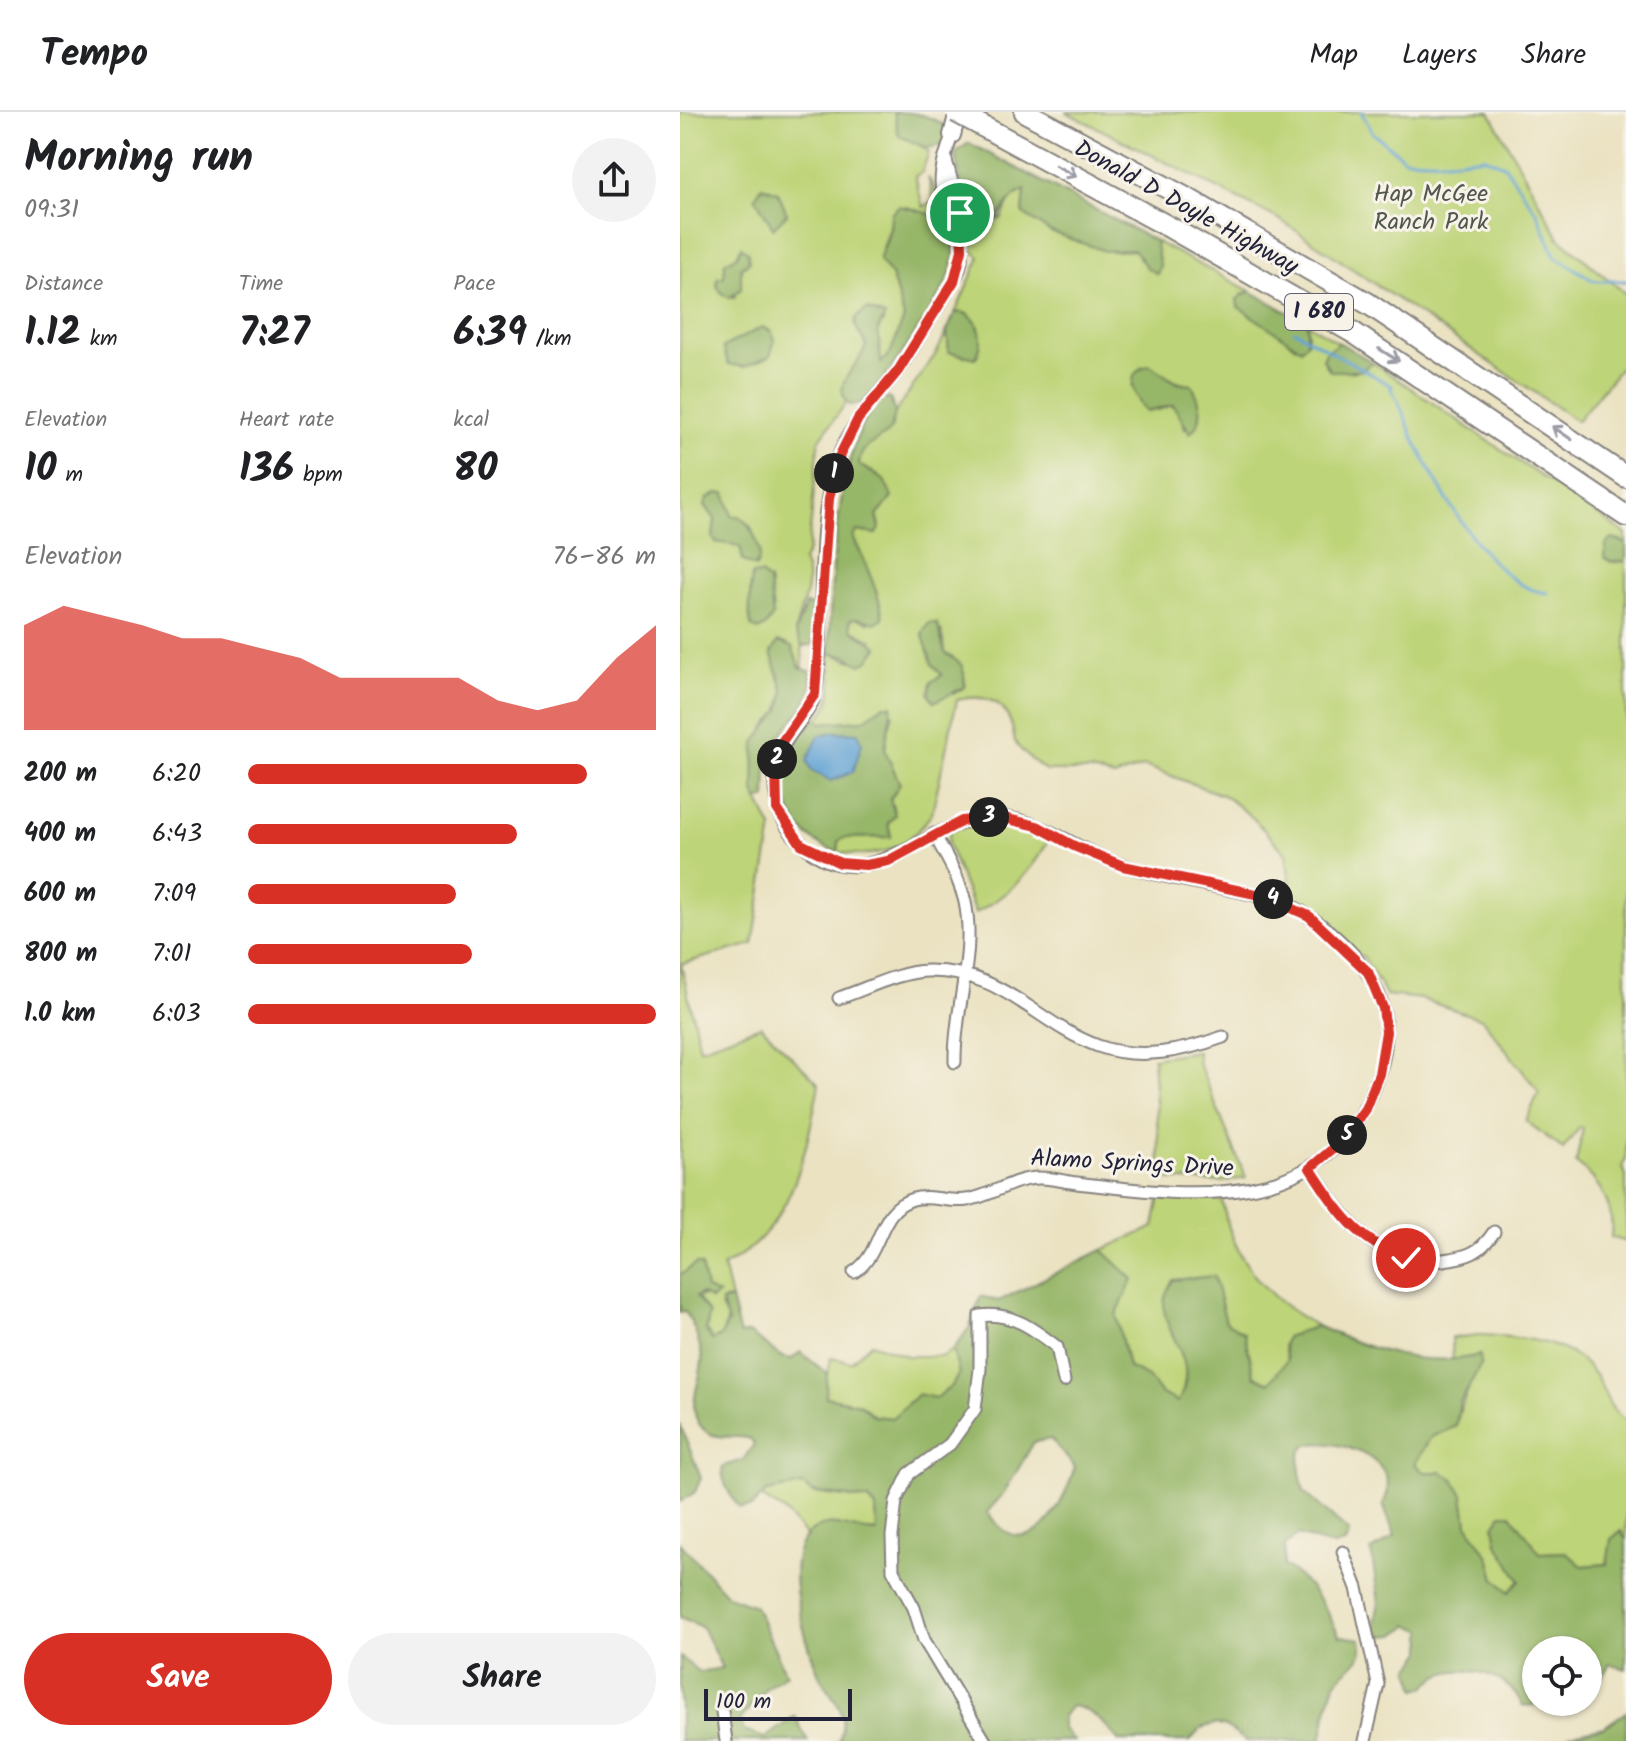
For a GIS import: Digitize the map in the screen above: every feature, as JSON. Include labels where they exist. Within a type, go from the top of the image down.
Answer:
[{"type":"highway","name":"Donald D Doyle Highway","points":[[957,112],[1171,228],[1354,333],[1626,516]]},
{"type":"highway","name":"Donald D Doyle Highway","points":[[1025,112],[1188,199],[1369,304],[1626,477]]},
{"type":"street","points":[[952,135],[957,112]]},
{"type":"street","name":"Alamo Springs Drive","points":[[854,1272],[868,1259],[888,1216],[913,1199],[976,1199],[1017,1181],[1034,1178],[1167,1190],[1246,1191],[1277,1184],[1310,1168],[1355,1125],[1379,1074],[1386,1043],[1383,1008],[1368,972],[1315,921],[1299,910],[1265,896],[1110,861],[1019,820],[971,819],[934,834],[905,853],[877,864],[854,865],[827,859],[801,844],[781,819],[775,798],[781,743],[815,694],[829,499],[838,459],[858,419],[898,371],[954,281],[962,250],[958,222],[944,196],[938,170],[952,135]]},
{"type":"street","points":[[934,834],[957,877],[966,905],[963,976],[955,1025],[955,1062]]},
{"type":"street","points":[[839,998],[912,973],[963,976],[999,986],[1101,1047],[1130,1053],[1165,1052],[1223,1037]]},
{"type":"street","points":[[1310,1168],[1351,1227],[1390,1253],[1421,1261],[1450,1259],[1482,1250],[1494,1232]]},
{"type":"street","points":[[985,1741],[924,1640],[914,1608],[893,1570],[892,1536],[896,1501],[909,1474],[950,1444],[975,1409],[980,1369],[980,1316],[999,1313],[1034,1329],[1057,1347],[1064,1381]]},
{"type":"street","points":[[1343,1552],[1357,1588],[1378,1684],[1365,1741]]},
{"type":"street","points":[[721,1704],[726,1741]]},
{"type":"green space","points":[[680,112],[894,112],[899,136],[914,141],[929,152],[922,172],[915,176],[923,207],[934,201],[928,177],[948,212],[950,222],[907,207],[896,208],[879,260],[892,277],[904,318],[890,354],[881,363],[878,330],[883,322],[855,325],[866,345],[846,379],[843,394],[846,403],[819,440],[808,551],[803,561],[807,588],[795,632],[802,646],[803,670],[788,645],[778,642],[771,653],[784,692],[780,710],[765,728],[754,792],[772,828],[753,944],[681,964],[700,1048],[761,1026],[819,1084],[801,1163],[780,1212],[746,1252],[723,1266],[731,1299],[724,1300],[721,1307],[728,1320],[721,1336],[712,1340],[706,1330],[708,1316],[696,1297],[708,1296],[688,1272],[680,1275]],"holes":[[[737,256],[746,265],[741,267],[741,283],[734,298],[724,295],[726,262]],[[717,493],[727,499],[732,516],[750,525],[760,552],[744,561],[740,546],[713,537],[715,519],[705,505],[707,499]],[[769,581],[773,611],[752,627],[749,613],[756,596]]]},
{"type":"green space","points":[[894,112],[923,116],[949,128],[944,145],[926,148],[899,136]]},
{"type":"green space","name":"Hap McGee Ranch Park","points":[[1066,112],[1490,112],[1559,238],[1626,294],[1626,361],[1577,421],[1279,219]]},
{"type":"green space","points":[[969,143],[1155,241],[1160,267],[1157,274],[1147,268],[1134,250],[1105,251],[1051,232],[1023,214],[1025,190],[1013,197],[988,229],[968,223],[956,158],[957,151]]},
{"type":"green space","points":[[762,186],[778,192],[787,214],[773,228],[755,197]]},
{"type":"green space","points":[[1025,190],[1023,214],[1051,232],[1105,251],[1134,250],[1147,268],[1160,267],[1155,241],[1250,291],[1241,295],[1248,314],[1277,331],[1295,347],[1308,336],[1307,323],[1339,343],[1326,352],[1325,365],[1353,372],[1372,362],[1626,534],[1626,543],[1617,540],[1611,562],[1626,561],[1626,1160],[1622,1166],[1626,1175],[1626,1242],[1611,1237],[1611,1215],[1604,1196],[1599,1186],[1576,1163],[1583,1128],[1580,1127],[1563,1149],[1526,1121],[1539,1092],[1482,1019],[1421,999],[1386,995],[1364,958],[1293,902],[1286,854],[1253,818],[1225,796],[1145,766],[1114,777],[1091,771],[1046,771],[1017,745],[1008,717],[998,704],[983,698],[966,698],[957,700],[932,813],[923,825],[892,849],[867,854],[838,852],[839,841],[844,838],[891,837],[888,823],[895,815],[890,799],[895,793],[896,781],[885,752],[893,714],[877,713],[863,720],[820,723],[817,718],[828,705],[830,697],[830,653],[852,661],[872,640],[851,629],[850,620],[857,618],[867,622],[883,618],[875,588],[853,537],[857,531],[868,533],[880,524],[877,516],[892,497],[878,475],[859,465],[860,458],[870,443],[891,429],[892,417],[937,352],[947,331],[949,352],[965,356],[979,327],[968,314],[955,313],[980,257],[970,249],[968,223],[979,228],[1002,218],[1010,199]],"holes":[[[1141,367],[1192,385],[1185,429],[1182,416],[1172,405],[1158,410],[1132,386]],[[941,629],[945,653],[960,663],[963,669],[965,687],[953,694],[940,669]]]},
{"type":"green space","points":[[899,206],[950,222],[954,242],[951,269],[944,287],[894,365],[869,396],[861,403],[849,405],[844,397],[844,381],[866,345],[855,325],[856,318],[867,309],[885,316],[878,330],[881,363],[890,354],[904,318],[892,277],[879,260],[890,232],[891,214]]},
{"type":"green space","points":[[741,247],[748,252],[749,262],[741,267],[741,289],[729,298],[719,289],[717,281],[718,277],[724,277],[725,262],[737,256]]},
{"type":"green space","points":[[1250,291],[1307,323],[1307,342],[1301,349],[1238,307],[1237,299]]},
{"type":"green space","points":[[962,312],[974,320],[980,331],[976,358],[949,352],[947,331],[955,313]]},
{"type":"green space","points":[[762,327],[771,331],[775,339],[770,356],[744,367],[728,364],[723,347]]},
{"type":"green space","points":[[1339,343],[1372,362],[1361,371],[1330,371],[1323,359],[1326,352]]},
{"type":"green space","points":[[1150,365],[1177,383],[1192,385],[1198,398],[1200,416],[1190,433],[1173,405],[1147,412],[1138,399],[1133,379],[1141,368]]},
{"type":"green space","points":[[890,398],[895,413],[891,429],[862,452],[859,465],[884,480],[892,497],[877,516],[880,529],[876,534],[857,531],[853,537],[875,588],[883,618],[875,623],[857,618],[850,620],[851,629],[878,647],[861,665],[846,656],[830,653],[834,555],[847,471],[858,435],[872,409]]},
{"type":"green space","points":[[725,493],[732,516],[739,516],[752,532],[759,554],[755,567],[743,561],[740,546],[716,542],[713,538],[715,519],[705,505],[707,499]]},
{"type":"green space","points":[[1612,539],[1626,543],[1626,561],[1611,562],[1605,558],[1606,544]]},
{"type":"green space","points":[[761,574],[769,581],[773,616],[766,626],[758,630],[752,627],[750,594],[752,575]]},
{"type":"green space","points":[[806,604],[814,607],[812,645],[802,646],[795,632]]},
{"type":"green space","points":[[929,623],[937,623],[945,653],[962,666],[965,687],[934,702],[929,694],[931,682],[942,675],[932,664],[922,633]]},
{"type":"green space","points":[[778,642],[792,647],[800,668],[810,671],[811,683],[805,703],[770,754],[766,798],[758,800],[754,792],[755,742],[780,710],[784,692],[771,653]]},
{"type":"green space","points":[[884,705],[892,705],[885,750],[900,784],[890,799],[895,815],[888,823],[891,837],[844,838],[839,841],[838,852],[817,843],[801,829],[791,812],[786,793],[786,773],[791,753],[802,734],[817,718],[821,723],[863,720]]},
{"type":"green space","points":[[984,823],[1010,825],[1049,840],[1018,882],[975,913],[948,844],[949,834],[956,828]]},
{"type":"green space","points":[[1197,1051],[1198,1062],[1246,1178],[1221,1182],[1161,1179],[1153,1058]]},
{"type":"green space","points":[[1160,1196],[1222,1199],[1234,1240],[1254,1274],[1282,1303],[1317,1326],[1287,1337],[1284,1346],[1287,1360],[1269,1383],[1254,1376],[1249,1352],[1173,1335],[1185,1369],[1178,1403],[1160,1393],[1148,1377],[1128,1367],[1116,1315],[1122,1298],[1119,1267],[1102,1250],[1154,1227]]},
{"type":"green space","points":[[1102,1250],[1133,1279],[1116,1315],[1128,1367],[1148,1377],[1160,1393],[1178,1402],[1185,1383],[1185,1367],[1164,1311],[1165,1297],[1173,1280],[1214,1276],[1226,1322],[1244,1333],[1254,1376],[1269,1383],[1287,1360],[1286,1337],[1317,1326],[1376,1349],[1417,1358],[1459,1359],[1480,1355],[1481,1364],[1460,1402],[1456,1426],[1431,1437],[1415,1464],[1424,1472],[1441,1472],[1454,1479],[1463,1495],[1467,1524],[1489,1557],[1495,1579],[1509,1592],[1520,1581],[1497,1543],[1494,1526],[1501,1514],[1511,1514],[1540,1553],[1566,1552],[1582,1566],[1607,1564],[1611,1539],[1621,1531],[1626,1540],[1626,1669],[1610,1664],[1602,1676],[1602,1636],[1522,1636],[1522,1706],[1506,1684],[1478,1672],[1448,1672],[1426,1687],[1416,1689],[1410,1669],[1423,1652],[1423,1630],[1409,1625],[1395,1635],[1381,1636],[1374,1628],[1379,1602],[1371,1551],[1395,1536],[1383,1504],[1388,1487],[1384,1472],[1373,1460],[1358,1451],[1325,1443],[1311,1444],[1303,1449],[1300,1459],[1304,1492],[1349,1532],[1345,1543],[1333,1546],[1298,1535],[1285,1546],[1284,1566],[1302,1579],[1317,1596],[1339,1636],[1361,1639],[1362,1648],[1358,1660],[1335,1685],[1321,1741],[1246,1741],[1226,1727],[1215,1724],[1201,1728],[1190,1741],[1118,1741],[1092,1714],[1071,1706],[1063,1716],[1062,1728],[1074,1741],[839,1741],[842,1729],[840,1710],[817,1670],[801,1616],[795,1573],[798,1554],[804,1539],[824,1525],[877,1532],[876,1508],[869,1500],[813,1492],[803,1485],[766,1492],[752,1507],[740,1508],[727,1488],[723,1466],[743,1460],[754,1444],[751,1439],[708,1433],[695,1416],[702,1358],[691,1322],[685,1311],[680,1313],[680,1275],[696,1264],[701,1265],[706,1289],[718,1294],[711,1300],[701,1294],[696,1297],[709,1314],[706,1330],[712,1340],[721,1336],[728,1323],[721,1302],[731,1299],[740,1335],[749,1333],[782,1357],[792,1359],[800,1352],[827,1373],[826,1397],[860,1404],[874,1416],[892,1418],[918,1394],[936,1398],[952,1386],[959,1373],[953,1350],[969,1328],[981,1296],[999,1301]],"holes":[[[1051,1439],[1075,1467],[1051,1517],[1031,1534],[1019,1536],[1005,1531],[987,1512],[1004,1493],[1034,1442]]]},
{"type":"green space","points":[[1479,1335],[1542,1342],[1572,1354],[1595,1375],[1611,1406],[1626,1421],[1626,1540],[1621,1531],[1608,1564],[1582,1566],[1566,1552],[1540,1553],[1528,1539],[1497,1543],[1520,1581],[1509,1592],[1495,1579],[1489,1557],[1467,1524],[1463,1495],[1441,1472],[1424,1473],[1414,1463],[1431,1437],[1456,1426],[1474,1373],[1479,1355],[1453,1361],[1452,1338]]},
{"type":"green space","points":[[871,1343],[907,1356],[943,1356],[953,1350],[959,1373],[952,1386],[936,1398],[918,1395],[892,1418],[874,1416],[860,1404],[826,1397],[825,1384],[831,1358],[851,1362]]},
{"type":"green space","points":[[680,1424],[701,1478],[695,1492],[680,1502]]},
{"type":"green space","points":[[803,1485],[813,1493],[869,1500],[876,1508],[877,1531],[832,1527],[806,1536],[784,1511],[761,1497],[766,1492]]},
{"type":"green space","points":[[680,1543],[728,1596],[755,1606],[786,1674],[767,1687],[740,1719],[744,1731],[765,1738],[795,1716],[808,1741],[680,1741],[680,1657],[699,1672],[722,1668],[702,1627],[680,1617]]},
{"type":"green space","points":[[1626,1712],[1626,1741],[1573,1741],[1569,1735],[1604,1727]]},
{"type":"water","points":[[833,732],[858,733],[862,743],[853,772],[831,781],[811,770],[807,760],[819,736]]},
{"type":"waterway","points":[[1361,112],[1373,133],[1405,159],[1450,161],[1484,157],[1504,165],[1537,213],[1555,256],[1594,281],[1626,281]]},
{"type":"waterway","points":[[1295,331],[1392,386],[1426,463],[1470,534],[1508,575],[1528,588],[1548,593]]},
{"type":"route","points":[[960,213],[958,222],[962,250],[954,281],[898,371],[858,419],[847,438],[832,479],[815,694],[781,743],[775,783],[775,798],[781,819],[801,844],[814,853],[854,865],[888,861],[962,821],[983,817],[1019,820],[1110,861],[1265,896],[1309,916],[1368,972],[1383,1008],[1386,1032],[1379,1074],[1365,1109],[1342,1141],[1310,1168],[1351,1227],[1378,1248],[1406,1258]]}]
